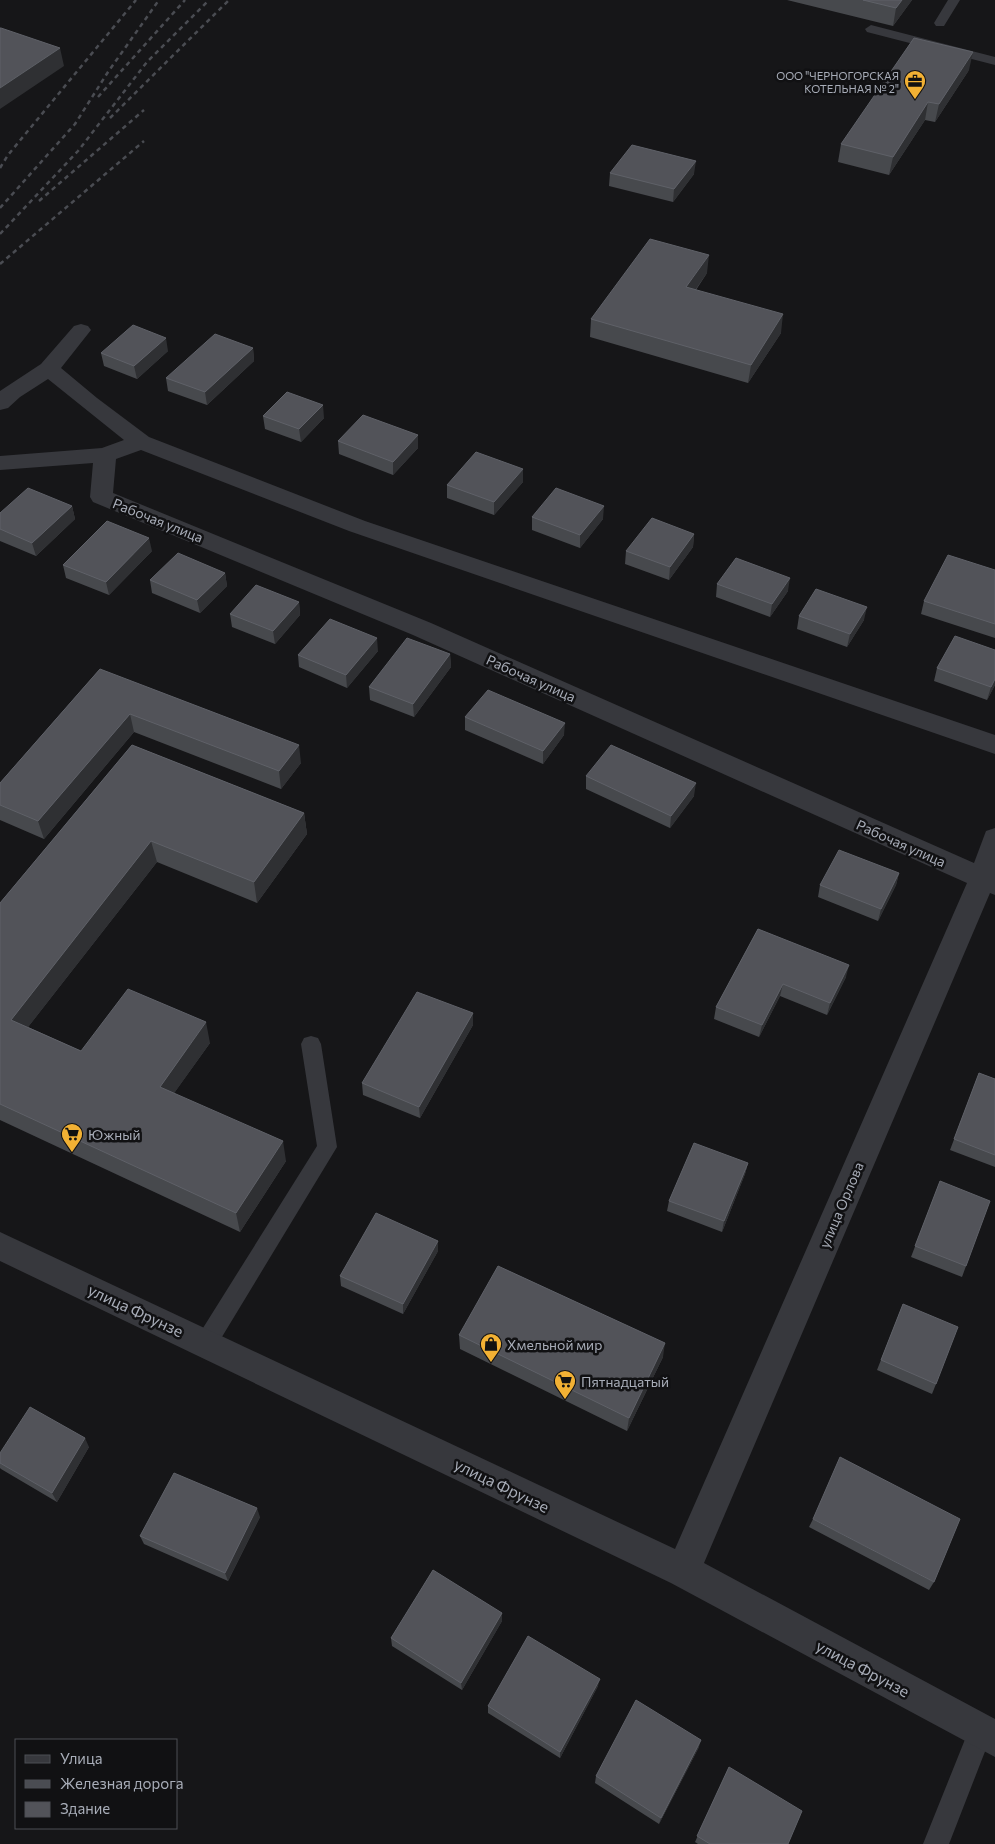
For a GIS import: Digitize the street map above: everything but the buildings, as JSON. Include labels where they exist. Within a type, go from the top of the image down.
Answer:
[{"type":"street","points":[[0,403],[12,392],[49,369],[81,330]]},
{"type":"street","points":[[49,369],[89,404],[140,442],[357,526],[995,745]]},
{"type":"street","points":[[0,463],[104,455],[140,442]]},
{"type":"street","name":"Рабочая улица","points":[[104,455],[101,497],[422,629],[988,882]]},
{"type":"street","name":"улица Орлова","points":[[683,1571],[988,882],[995,838]]},
{"type":"street","name":"улица Фрунзе","points":[[0,1246],[683,1571],[988,1735]]},
{"type":"lane","points":[[940,22],[954,0]]},
{"type":"lane","points":[[871,29],[995,61]]},
{"type":"lane","points":[[206,1343],[327,1147],[311,1044]]},
{"type":"lane","points":[[936,1844],[988,1735]]},
{"type":"railway","points":[[0,168],[8,155],[136,0]]},
{"type":"railway","points":[[0,208],[75,124],[108,72],[159,0]]},
{"type":"railway","points":[[98,97],[185,0]]},
{"type":"railway","points":[[0,234],[78,151],[147,62],[209,0]]},
{"type":"railway","points":[[110,118],[229,0]]},
{"type":"railway","points":[[39,201],[144,110]]},
{"type":"railway","points":[[0,264],[144,141]]},
{"type":"place","name":"ООО \"ЧЕРНОГОРСКАЯ КОТЕЛЬНАЯ № 2\"","points":[[915,100]]},
{"type":"place","name":"Южный","points":[[72,1153]]},
{"type":"place","name":"Хмельной мир","points":[[491,1363]]},
{"type":"place","name":"Пятнадцатый","points":[[565,1400]]}]
